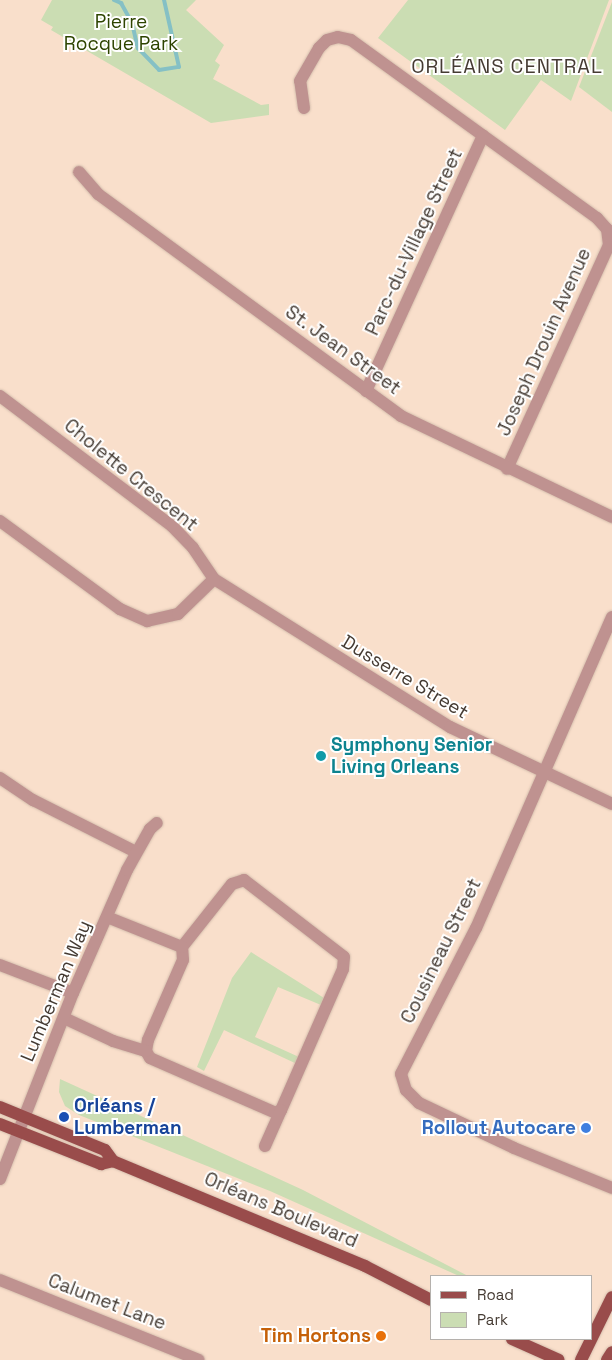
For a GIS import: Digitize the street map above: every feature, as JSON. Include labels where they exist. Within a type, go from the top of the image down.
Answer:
[{"type":"main road","name":"Orléans Boulevard","points":[[0,1107],[105,1150],[113,1161],[275,1226],[365,1266],[430,1299]]},
{"type":"main road","name":"Orléans Boulevard","points":[[0,1124],[101,1164],[113,1161]]},
{"type":"main road","points":[[592,1339],[612,1297]]},
{"type":"main road","points":[[514,1340],[559,1360]]},
{"type":"main road","points":[[582,1360],[592,1340]]},
{"type":"main road","points":[[608,1360],[612,1352]]},
{"type":"street","name":"Joseph Drouin Avenue","points":[[304,108],[300,81],[319,48],[327,40],[338,37],[351,40],[597,218],[607,230],[609,245],[507,469]]},
{"type":"street","name":"Parc-du-Village Street","points":[[366,390],[483,136]]},
{"type":"street","name":"St. Jean Street","points":[[79,172],[98,194],[401,416],[507,469],[612,517]]},
{"type":"street","name":"Cholette Crescent","points":[[0,396],[172,526],[193,548],[214,579]]},
{"type":"street","points":[[0,521],[120,609],[147,621],[178,614],[214,579]]},
{"type":"street","name":"Dusserre Street","points":[[214,579],[450,727],[612,804]]},
{"type":"street","name":"Cousineau Street","points":[[612,617],[476,928],[401,1074],[402,1082],[419,1103],[514,1148],[612,1188]]},
{"type":"street","points":[[0,778],[33,800],[136,852]]},
{"type":"street","name":"Lumberman Way","points":[[0,1179],[26,1117],[73,993],[136,852],[157,823]]},
{"type":"street","points":[[265,1146],[281,1110],[343,969],[344,957],[244,880],[232,884],[182,947],[183,960],[148,1040],[146,1051],[150,1058],[270,1112],[276,1113],[281,1110]]},
{"type":"street","points":[[107,917],[182,947]]},
{"type":"street","points":[[0,965],[73,993]]},
{"type":"street","points":[[64,1018],[113,1041],[146,1051]]},
{"type":"street","name":"Calumet Lane","points":[[0,1280],[199,1360]]},
{"type":"green space","name":"Pierre Rocque Park","points":[[52,0],[196,0],[186,10],[224,45],[215,61],[220,65],[213,79],[261,105],[269,104],[269,115],[211,123],[51,30],[53,27],[41,20]]},
{"type":"green space","points":[[408,0],[609,0],[571,101],[541,80],[505,130],[378,38]]},
{"type":"green space","points":[[612,2],[612,112],[579,87]]},
{"type":"green space","points":[[251,952],[324,998],[321,1005],[278,987],[255,1037],[299,1057],[297,1064],[224,1030],[204,1071],[197,1067],[232,978]]},
{"type":"green space","points":[[60,1079],[303,1190],[466,1275],[457,1275],[270,1191],[79,1115],[65,1106],[59,1092]]},
{"type":"waterway","points":[[114,0],[121,3],[132,23],[138,48],[159,70],[179,67],[164,0]]},
{"type":"place","name":"Symphony Senior Living Orleans","points":[[321,756]]},
{"type":"place","name":"Orléans / Lumberman","points":[[64,1117]]},
{"type":"place","name":"Rollout Autocare","points":[[586,1128]]},
{"type":"place","name":"Tim Hortons","points":[[381,1336]]},
{"type":"district","name":"ORLÉANS CENTRAL","points":[[507,66]]}]
